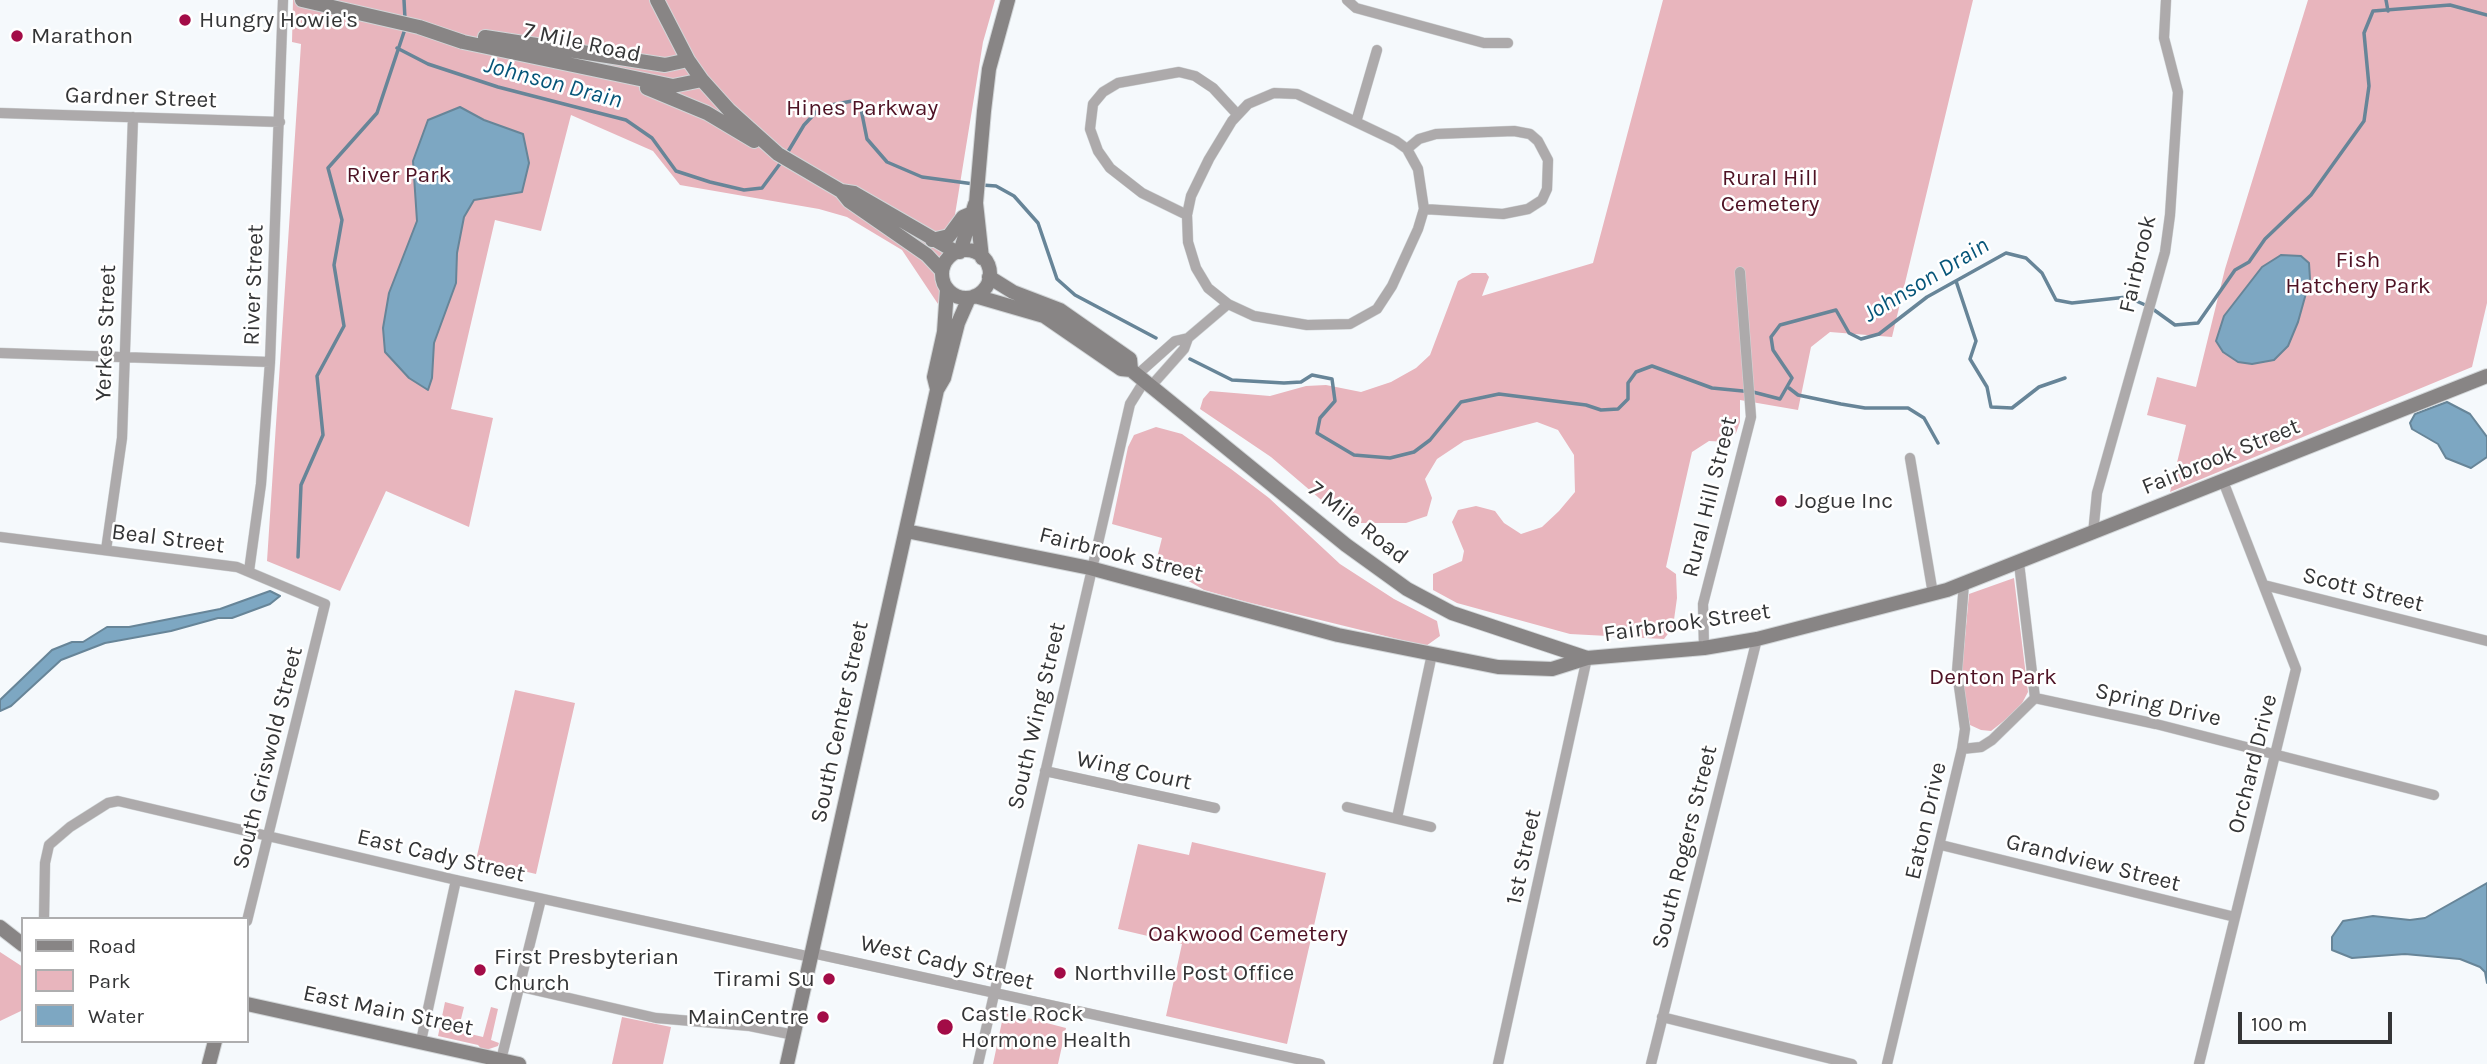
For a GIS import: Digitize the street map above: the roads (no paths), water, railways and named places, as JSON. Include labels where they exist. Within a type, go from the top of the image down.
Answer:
[{"type":"street","name":"River Street","points":[[249,571],[261,484],[270,362],[283,0]]},
{"type":"street","name":"7 Mile Road","points":[[302,0],[419,27],[463,42],[673,86],[702,80]]},
{"type":"street","points":[[657,0],[688,60],[702,80],[729,110],[776,152]]},
{"type":"street","points":[[942,271],[947,260],[958,252],[975,197],[989,69],[1008,0]]},
{"type":"street","points":[[1347,0],[1364,10],[1485,43],[1508,43]]},
{"type":"street","name":"Fairbrook","points":[[2093,534],[2097,493],[2165,252],[2178,92],[2164,38],[2166,0]]},
{"type":"street","name":"7 Mile Road","points":[[452,37],[463,34],[665,65],[688,60]]},
{"type":"street","points":[[1356,122],[1377,50]]},
{"type":"street","points":[[573,65],[682,101],[841,191],[854,193],[932,240],[958,252],[975,252],[982,258]]},
{"type":"street","points":[[1187,215],[1142,193],[1110,168],[1098,151],[1090,129],[1093,104],[1103,92],[1118,83],[1179,72],[1204,82],[1237,114]]},
{"type":"street","points":[[1287,93],[1304,97],[1356,122],[1407,149],[1418,169],[1424,209],[1418,229],[1387,297],[1377,309],[1361,320],[1337,326],[1294,325],[1254,316],[1228,304],[1208,288],[1196,268],[1188,242],[1187,215],[1191,196],[1237,114],[1259,97],[1287,93]]},
{"type":"street","name":"Gardner Street","points":[[0,113],[280,122]]},
{"type":"street","name":"Yerkes Street","points":[[106,550],[122,438],[134,117]]},
{"type":"street","points":[[1407,149],[1419,139],[1436,134],[1514,131],[1530,134],[1538,141],[1548,160],[1547,189],[1542,200],[1528,209],[1503,214],[1424,209]]},
{"type":"street","points":[[841,191],[849,201],[927,254],[942,271],[947,289],[957,296],[972,297],[985,289],[989,277],[982,258],[975,197]]},
{"type":"street","points":[[932,240],[949,236],[975,197]]},
{"type":"street","name":"Rural Hill Street","points":[[1704,648],[1703,604],[1752,403],[1740,272]]},
{"type":"street","name":"7 Mile Road","points":[[989,277],[1013,292],[1060,310],[1129,359],[1141,377],[1346,545],[1407,589],[1452,613],[1587,659]]},
{"type":"street","name":"South Center Street","points":[[937,390],[934,377],[944,332],[947,289]]},
{"type":"street","name":"7 Mile Road","points":[[972,297],[1044,316],[1121,369],[1141,377]]},
{"type":"street","name":"South Center Street","points":[[787,1064],[937,390],[944,378],[958,323],[972,297]]},
{"type":"street","points":[[1141,377],[1175,341],[1188,338],[1228,304]]},
{"type":"street","points":[[1141,377],[1184,349],[1188,338]]},
{"type":"street","points":[[0,353],[270,362]]},
{"type":"street","name":"Fairbrook Street","points":[[906,531],[1090,568],[1338,635],[1527,669],[1560,667],[1587,659],[1704,648],[1757,639],[1933,594],[2020,563],[2487,376]]},
{"type":"street","name":"South Wing Street","points":[[978,1064],[1090,568],[1130,404],[1141,377]]},
{"type":"street","points":[[1910,458],[1933,594]]},
{"type":"street","name":"Orchard Drive","points":[[2199,1064],[2296,668],[2223,481]]},
{"type":"street","name":"Beal Street","points":[[0,537],[249,571],[325,604]]},
{"type":"street","points":[[1962,749],[1981,747],[1992,740],[2035,698],[2020,563]]},
{"type":"street","name":"Eaton Drive","points":[[1887,1064],[1962,749],[1965,729],[1957,672],[1964,583]]},
{"type":"street","name":"Scott Street","points":[[2264,585],[2487,640]]},
{"type":"street","name":"South Griswold Street","points":[[248,917],[270,836],[325,604]]},
{"type":"street","name":"South Rogers Street","points":[[1651,1064],[1757,639]]},
{"type":"street","points":[[1397,818],[1432,653]]},
{"type":"street","name":"1st Street","points":[[1498,1064],[1587,659]]},
{"type":"street","name":"Spring Drive","points":[[2035,698],[2276,753],[2434,795]]},
{"type":"street","name":"Wing Court","points":[[1045,771],[1214,808]]},
{"type":"street","name":"East Cady Street","points":[[44,917],[47,849],[70,827],[108,803],[118,801],[541,899],[812,955]]},
{"type":"street","points":[[1348,807],[1431,827]]},
{"type":"street","name":"Grandview Street","points":[[1941,845],[2235,918]]},
{"type":"street","points":[[421,1041],[456,880]]},
{"type":"street","points":[[500,1062],[541,899]]},
{"type":"street","points":[[0,927],[21,943]]},
{"type":"street","name":"West Cady Street","points":[[812,955],[1320,1064]]},
{"type":"street","points":[[517,986],[656,1018],[750,1026],[794,1035]]},
{"type":"street","name":"East Main Street","points":[[248,1004],[421,1041],[500,1062],[519,1064]]},
{"type":"street","points":[[1662,1017],[1852,1064]]},
{"type":"street","points":[[209,1064],[214,1043]]},
{"type":"water","points":[[460,107],[484,120],[523,134],[529,163],[522,192],[474,200],[464,217],[457,253],[456,283],[434,343],[432,378],[428,390],[409,378],[385,352],[383,328],[389,293],[417,221],[413,161],[428,120]]},
{"type":"water","points":[[2281,255],[2301,256],[2309,263],[2310,279],[2298,322],[2288,346],[2274,360],[2252,364],[2238,362],[2223,352],[2216,341],[2224,316],[2262,267]]},
{"type":"water","points":[[2447,402],[2470,414],[2487,437],[2487,457],[2471,468],[2446,458],[2438,444],[2412,429],[2410,423],[2415,414]]},
{"type":"water","points":[[270,591],[280,596],[270,604],[232,618],[218,618],[171,631],[105,643],[61,660],[11,706],[0,711],[0,700],[52,650],[72,642],[83,642],[107,627],[129,627],[220,609]]},
{"type":"water","points":[[2487,883],[2487,983],[2485,972],[2480,967],[2460,959],[2405,954],[2352,958],[2332,950],[2332,937],[2343,921],[2373,916],[2410,920],[2425,918]]},
{"type":"waterway","points":[[404,0],[405,19]]},
{"type":"waterway","points":[[2386,0],[2388,11]]},
{"type":"waterway","name":"Johnson Drain","points":[[1190,359],[1232,380],[1301,382],[1312,375],[1332,379],[1335,401],[1320,418],[1317,433],[1354,455],[1390,458],[1414,452],[1430,440],[1461,402],[1499,394],[1586,405],[1601,410],[1618,409],[1628,399],[1628,383],[1636,372],[1652,366],[1712,388],[1753,392],[1780,399],[1792,378],[1773,350],[1771,337],[1780,325],[1836,310],[1849,333],[1861,339],[1879,334],[1927,297],[2006,253],[2026,258],[2042,273],[2056,300],[2072,303],[2127,297],[2150,307],[2175,325],[2198,323],[2235,270],[2249,262],[2265,239],[2311,195],[2364,121],[2369,86],[2364,33],[2373,11],[2450,5],[2487,15]]},
{"type":"waterway","points":[[298,557],[301,485],[323,435],[317,376],[344,326],[334,265],[342,220],[328,168],[377,113],[406,26]]},
{"type":"waterway","name":"Johnson Drain","points":[[397,48],[428,64],[498,87],[626,120],[652,138],[676,171],[710,182],[744,190],[762,188],[782,161]]},
{"type":"waterway","name":"Johnson Drain","points":[[786,155],[804,125],[821,107],[852,101],[861,109],[867,139],[887,162],[922,177],[974,184]]},
{"type":"waterway","name":"Johnson Drain","points":[[982,185],[996,186],[1014,196],[1038,223],[1057,279],[1075,295],[1156,338]]},
{"type":"waterway","points":[[1956,281],[1976,341],[1970,359],[1987,387],[1991,407],[2012,408],[2039,387],[2065,378]]},
{"type":"waterway","points":[[1789,388],[1798,395],[1841,404],[1865,408],[1908,408],[1924,418],[1938,443]]},
{"type":"place","name":"Hungry Howie's","points":[[185,20]]},
{"type":"place","name":"Marathon","points":[[17,36]]},
{"type":"place","name":"Jogue Inc","points":[[1781,501]]},
{"type":"place","name":"First Presbyterian Church","points":[[480,970]]},
{"type":"place","name":"Northville Post Office","points":[[1060,973]]},
{"type":"place","name":"Tirami Su","points":[[829,979]]},
{"type":"place","name":"MainCentre","points":[[823,1017]]},
{"type":"place","name":"Castle Rock Hormone Health","points":[[945,1027]]},
{"type":"park label","name":"Hines Parkway","points":[[862,108]]},
{"type":"park label","name":"River Park","points":[[399,175]]},
{"type":"park label","name":"Rural Hill Cemetery","points":[[1770,191]]},
{"type":"park label","name":"Fish Hatchery Park","points":[[2358,273]]},
{"type":"park label","name":"Denton Park","points":[[1993,677]]},
{"type":"park label","name":"Oakwood Cemetery","points":[[1248,934]]}]
